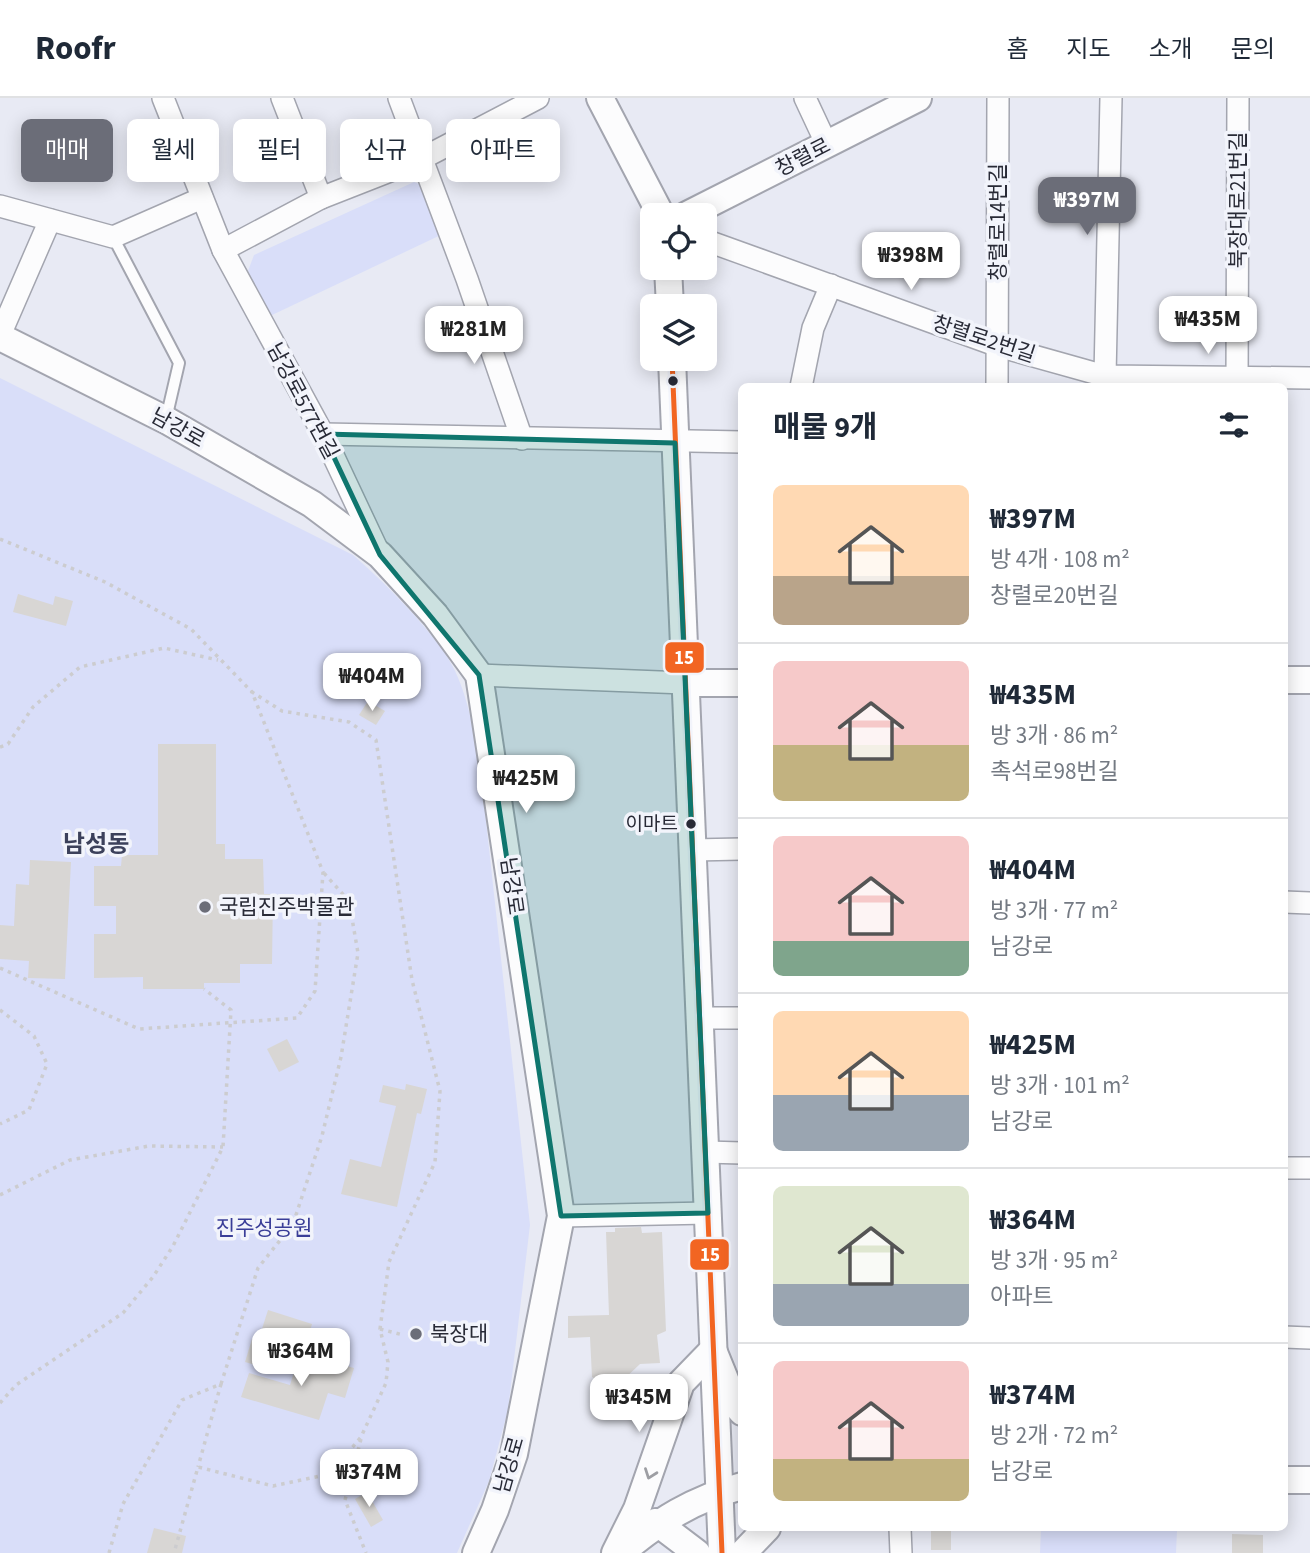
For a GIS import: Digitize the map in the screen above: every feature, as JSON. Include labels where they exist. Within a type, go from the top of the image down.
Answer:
[{"type":"street","name":"남강로577번길","points":[[163,98],[223,250],[323,435],[380,555]]},
{"type":"street","points":[[282,98],[321,198]]},
{"type":"street","points":[[399,98],[407,119]]},
{"type":"street","points":[[600,98],[655,203]]},
{"type":"street","points":[[805,98],[827,145]]},
{"type":"street","name":"창렬로","points":[[711,203],[918,98]]},
{"type":"street","name":"창렬로14번길","points":[[997,383],[998,98]]},
{"type":"street","points":[[1105,376],[1111,98]]},
{"type":"street","name":"북장대로21번길","points":[[1237,382],[1238,98]]},
{"type":"street","points":[[432,153],[521,101]]},
{"type":"street","points":[[223,250],[321,198],[362,182]]},
{"type":"street","points":[[432,182],[522,439]]},
{"type":"street","points":[[0,206],[113,237],[202,198]]},
{"type":"street","points":[[0,336],[50,220]]},
{"type":"street","name":"창렬로2번길","points":[[717,244],[998,346],[1105,376],[1237,382],[1310,378]]},
{"type":"street","points":[[802,383],[813,328],[831,285]]},
{"type":"street","name":"남강로","points":[[0,336],[166,420],[312,503],[380,555],[435,615],[479,675],[561,1216],[514,1454],[495,1510],[476,1553]]},
{"type":"street","points":[[672,371],[713,1350],[731,1489],[722,1553]]},
{"type":"street","points":[[323,435],[738,442]]},
{"type":"street","points":[[479,675],[738,683]]},
{"type":"street","points":[[1288,680],[1310,680]]},
{"type":"street","points":[[692,850],[738,849]]},
{"type":"street","points":[[1288,902],[1310,903]]},
{"type":"street","points":[[699,1018],[738,1018]]},
{"type":"street","points":[[705,1152],[738,1153]]},
{"type":"street","points":[[1288,1168],[1310,1168]]},
{"type":"street","points":[[561,1216],[708,1213]]},
{"type":"street","points":[[1288,1337],[1310,1338]]},
{"type":"street","points":[[713,1350],[738,1407]]},
{"type":"street","points":[[615,1553],[637,1509],[681,1383],[713,1350]]},
{"type":"street","points":[[1288,1480],[1310,1480]]},
{"type":"street","points":[[621,1553],[656,1522],[731,1489]]},
{"type":"street","points":[[656,1522],[697,1553]]},
{"type":"street","points":[[743,1553],[764,1531]]},
{"type":"street","points":[[900,1531],[901,1553]]},
{"type":"lane","points":[[113,237],[179,363],[166,420]]},
{"type":"path","points":[[0,539],[116,587],[191,629],[252,692],[282,711],[349,722],[376,740],[412,980],[440,1091],[435,1163],[389,1262],[380,1329],[388,1362],[386,1383],[361,1437],[345,1500],[366,1553]]},
{"type":"path","points":[[0,747],[8,744],[33,707],[80,667],[164,648],[220,660]]},
{"type":"path","points":[[174,1553],[221,1384],[258,1268],[293,1224],[322,1136],[341,1057],[358,953],[349,901],[323,872],[252,692]]},
{"type":"path","points":[[0,968],[139,1029],[297,1018],[315,991],[323,872]]},
{"type":"path","points":[[0,1403],[16,1385],[123,1313],[153,1277],[173,1246],[223,1147],[231,1010],[204,989]]},
{"type":"path","points":[[0,1010],[34,1036],[47,1064],[29,1110],[0,1124]]},
{"type":"path","points":[[0,1195],[70,1160],[149,1146],[223,1147]]},
{"type":"path","points":[[380,1329],[402,1335]]},
{"type":"path","points":[[109,1553],[123,1504],[182,1400],[221,1384]]},
{"type":"path","points":[[198,1467],[274,1486],[330,1474],[361,1437]]},
{"type":"highlighted area","points":[[323,434],[675,443],[708,1213],[561,1216],[479,675],[380,555]]},
{"type":"green space","points":[[414,182],[429,188],[445,233],[270,316],[248,271],[254,255]]},
{"type":"green space","name":"진주성공원","points":[[0,378],[353,555],[427,630],[446,655],[462,688],[478,747],[530,1225],[508,1410],[489,1481],[457,1553],[0,1553]]},
{"type":"green space","points":[[1041,1531],[1177,1531],[1176,1553],[1040,1553]]},
{"type":"building","points":[[18,594],[53,605],[55,596],[73,601],[66,626],[13,612]]},
{"type":"building","points":[[368,701],[385,711],[376,725],[359,715]]},
{"type":"building","points":[[158,744],[216,744],[216,844],[225,844],[225,859],[263,859],[264,894],[273,894],[272,964],[240,964],[240,983],[204,983],[204,989],[143,989],[143,977],[94,978],[94,934],[116,934],[116,906],[94,906],[94,866],[121,866],[122,855],[158,855]]},
{"type":"building","points":[[30,860],[71,862],[65,979],[28,978],[29,961],[0,959],[0,925],[14,926],[16,884],[29,885]]},
{"type":"building","points":[[287,1039],[299,1062],[279,1072],[267,1049]]},
{"type":"building","points":[[406,1084],[427,1089],[421,1114],[417,1113],[397,1207],[341,1194],[350,1159],[381,1167],[396,1106],[379,1102],[383,1085],[405,1090]]},
{"type":"building","points":[[641,1227],[642,1233],[662,1232],[666,1331],[657,1335],[660,1363],[640,1364],[623,1380],[623,1398],[596,1398],[590,1337],[568,1338],[568,1316],[609,1315],[606,1232],[615,1232],[615,1228]]},
{"type":"building","points":[[268,1310],[312,1324],[305,1348],[260,1335]]},
{"type":"building","points":[[252,1339],[266,1344],[259,1366],[245,1362]]},
{"type":"building","points":[[299,1355],[332,1366],[333,1362],[354,1368],[345,1398],[328,1393],[319,1420],[241,1397],[249,1373],[290,1385]]},
{"type":"building","points":[[367,1492],[383,1520],[371,1527],[355,1499]]},
{"type":"building","points":[[154,1528],[186,1536],[182,1553],[147,1553]]},
{"type":"building","points":[[931,1531],[951,1531],[951,1550],[931,1550]]},
{"type":"building","points":[[1232,1534],[1263,1535],[1263,1553],[1232,1553]]},
{"type":"transit line","name":"15","points":[[673,371],[722,1553]]},
{"type":"place","name":"이마트","points":[[691,824]]},
{"type":"place","name":"국립진주박물관","points":[[205,907]]},
{"type":"place","name":"북장대","points":[[416,1334]]},
{"type":"district","name":"남성동","points":[[96,844]]}]
